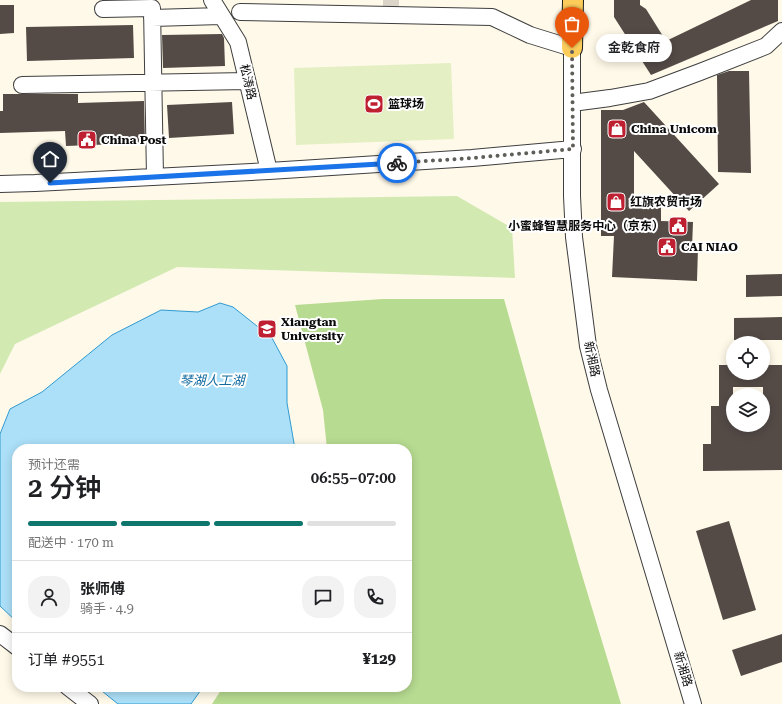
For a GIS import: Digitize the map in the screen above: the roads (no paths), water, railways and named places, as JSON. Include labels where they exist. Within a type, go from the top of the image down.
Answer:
[{"type":"main road","name":"新湘路","points":[[572,48],[573,0]]},
{"type":"street","name":"松涛路","points":[[212,0],[238,42],[269,171]]},
{"type":"street","points":[[103,8],[152,8],[155,177]]},
{"type":"street","points":[[240,12],[492,17],[530,35],[572,48]]},
{"type":"street","points":[[152,18],[221,16]]},
{"type":"street","points":[[572,103],[649,91],[766,46],[782,31]]},
{"type":"street","name":"新湘路","points":[[572,48],[572,196],[574,238],[588,346],[598,390],[693,704]]},
{"type":"street","points":[[22,84],[247,81]]},
{"type":"street","points":[[0,184],[269,171],[472,158],[573,149]]},
{"type":"street","points":[[0,634],[12,643]]},
{"type":"street","points":[[74,692],[90,704]]},
{"type":"water","name":"琴湖人工湖","points":[[220,303],[233,307],[272,338],[287,366],[287,403],[294,444],[12,444],[12,617],[0,606],[0,434],[10,409],[42,392],[112,335],[161,310],[198,312]]},
{"type":"water","points":[[103,692],[199,692],[191,704],[118,704]]},
{"type":"tunnel","points":[[391,0],[391,15]]},
{"type":"place","name":"金乾食府","points":[[572,48]]},
{"type":"place","name":"篮球场","points":[[374,104]]},
{"type":"place","name":"China Unicom","points":[[617,129]]},
{"type":"place","name":"China Post","points":[[87,140]]},
{"type":"place","name":"红旗农贸市场","points":[[616,202]]},
{"type":"place","name":"小蜜蜂智慧服务中心（京东）","points":[[678,226]]},
{"type":"place","name":"CAI NIAO","points":[[667,247]]},
{"type":"place","name":"Xiangtan University","points":[[267,329]]}]
